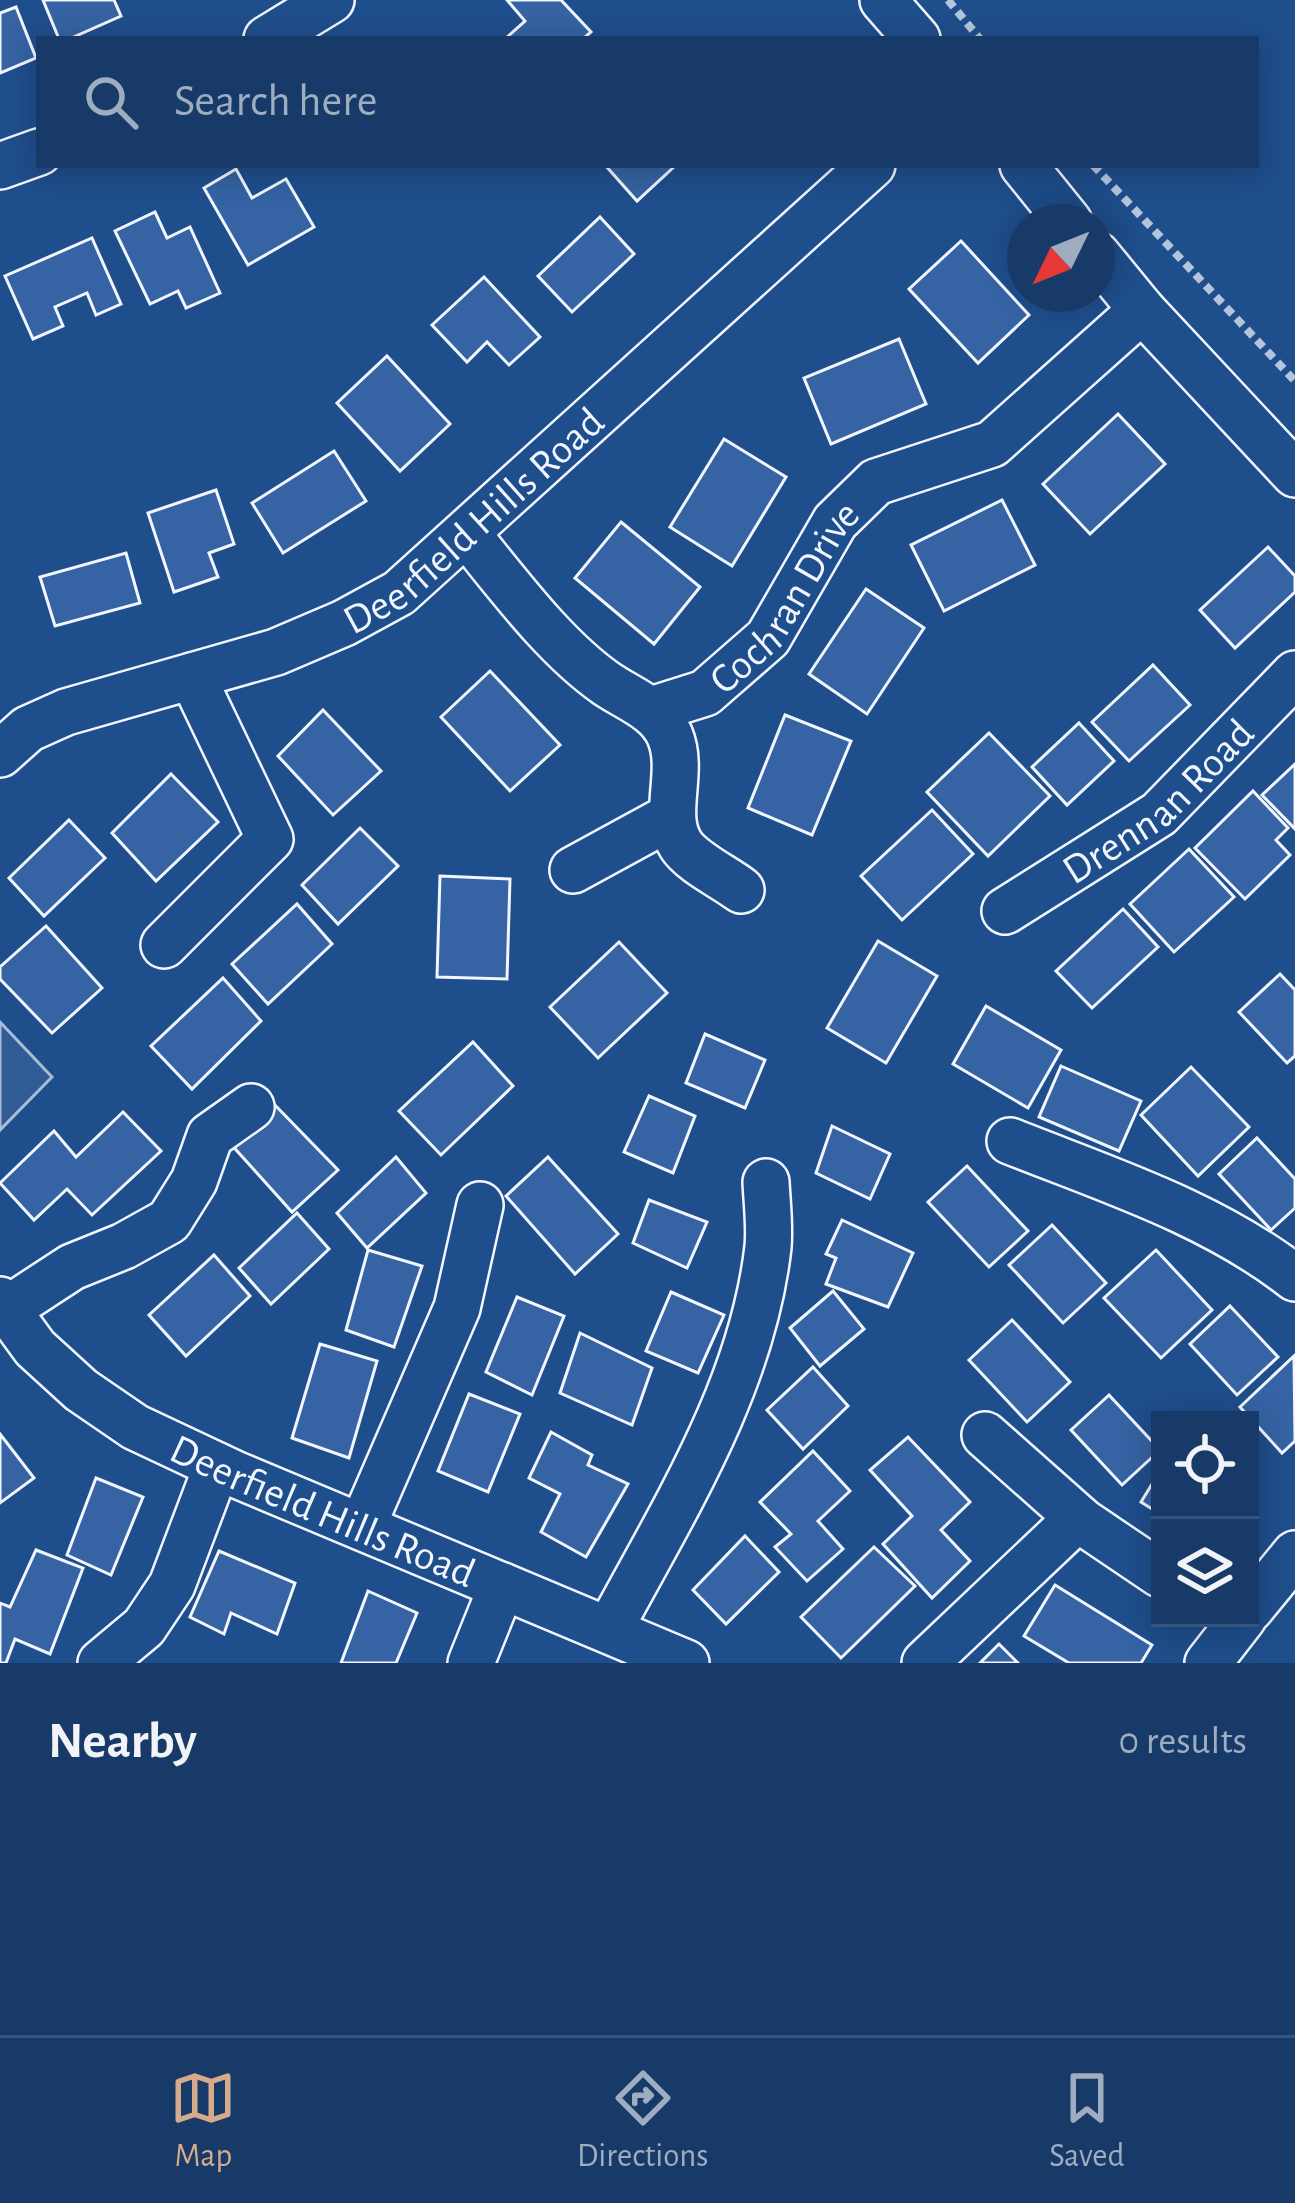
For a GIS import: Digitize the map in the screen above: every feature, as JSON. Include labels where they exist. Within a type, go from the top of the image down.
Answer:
[{"type":"street","points":[[272,36],[332,0]]},
{"type":"street","points":[[884,0],[914,36]]},
{"type":"street","points":[[0,166],[36,153]]},
{"type":"street","name":"Deerfield Hills Road","points":[[0,754],[28,730],[66,712],[276,652],[399,593],[869,168]]},
{"type":"street","points":[[1025,168],[1055,204]]},
{"type":"street","points":[[1115,278],[1295,474]]},
{"type":"street","name":"Cochran Drive","points":[[651,710],[705,693],[768,638],[835,522],[876,482],[992,444],[1142,310]]},
{"type":"street","points":[[467,534],[569,650],[603,682],[651,710],[670,734],[678,772],[672,816],[682,847],[741,890]]},
{"type":"street","name":"Drennan Road","points":[[1005,911],[1160,814],[1295,674]]},
{"type":"street","points":[[164,945],[270,839],[192,676]]},
{"type":"street","points":[[573,870],[672,816]]},
{"type":"street","points":[[2,1308],[72,1267],[169,1221],[194,1181],[210,1136],[251,1107]]},
{"type":"street","points":[[1010,1141],[1177,1208],[1254,1246],[1295,1278]]},
{"type":"street","points":[[609,1630],[695,1473],[746,1348],[768,1245],[766,1182]]},
{"type":"street","points":[[362,1527],[457,1308],[480,1205]]},
{"type":"street","name":"Deerfield Hills Road","points":[[2,1308],[35,1348],[81,1390],[135,1427],[686,1663]]},
{"type":"street","points":[[985,1435],[1078,1518],[1151,1568]]},
{"type":"street","points":[[101,1663],[144,1627],[172,1585],[218,1466]]},
{"type":"street","points":[[925,1663],[1078,1518]]},
{"type":"street","points":[[1259,1594],[1295,1554]]},
{"type":"street","points":[[471,1663],[502,1586]]},
{"type":"street","points":[[1208,1663],[1232,1627]]},
{"type":"path","points":[[948,0],[978,36]]},
{"type":"path","points":[[1096,168],[1295,381]]},
{"type":"shaded area","points":[[0,1022],[52,1077],[0,1130]]},
{"type":"building","points":[[43,0],[114,0],[121,16],[76,36],[58,36]]},
{"type":"building","points":[[507,0],[561,0],[591,32],[586,36],[508,36],[525,21]]},
{"type":"building","points":[[16,7],[36,58],[0,73],[0,13]]},
{"type":"building","points":[[608,168],[673,168],[637,201]]},
{"type":"building","points":[[236,169],[252,198],[286,179],[314,227],[248,265],[204,188]]},
{"type":"building","points":[[155,212],[167,238],[190,227],[220,293],[186,308],[178,291],[150,304],[115,231]]},
{"type":"building","points":[[600,217],[634,254],[572,312],[538,276]]},
{"type":"building","points":[[92,238],[121,304],[96,315],[87,293],[55,307],[63,326],[33,339],[5,276]]},
{"type":"building","points":[[961,241],[1007,291],[1007,312],[1029,315],[978,363],[909,289]]},
{"type":"building","points":[[484,277],[540,337],[509,365],[487,342],[467,362],[432,325]]},
{"type":"building","points":[[899,339],[926,404],[831,444],[804,378]]},
{"type":"building","points":[[387,356],[450,424],[400,471],[337,403]]},
{"type":"building","points":[[1118,414],[1165,464],[1090,534],[1043,484]]},
{"type":"building","points":[[724,439],[786,477],[732,566],[670,527]]},
{"type":"building","points":[[334,451],[366,501],[283,553],[252,503]]},
{"type":"building","points":[[216,490],[234,544],[209,553],[218,577],[174,592],[148,513]]},
{"type":"building","points":[[1002,500],[1035,565],[944,611],[911,545]]},
{"type":"building","points":[[621,522],[700,587],[654,644],[575,578]]},
{"type":"building","points":[[1268,547],[1295,576],[1295,592],[1235,648],[1200,610]]},
{"type":"building","points":[[126,553],[140,603],[55,626],[40,577]]},
{"type":"building","points":[[866,589],[924,628],[867,714],[809,674]]},
{"type":"building","points":[[1153,665],[1190,705],[1129,761],[1092,722]]},
{"type":"building","points":[[490,671],[560,745],[510,791],[441,717]]},
{"type":"building","points":[[323,710],[381,771],[333,815],[278,756]]},
{"type":"building","points":[[785,715],[851,741],[812,835],[748,808]]},
{"type":"building","points":[[1079,723],[1114,761],[1067,805],[1032,767]]},
{"type":"building","points":[[989,733],[1050,796],[988,856],[927,792]]},
{"type":"building","points":[[1295,764],[1295,829],[1262,795]]},
{"type":"building","points":[[171,774],[218,822],[156,881],[112,833]]},
{"type":"building","points":[[1253,791],[1288,828],[1276,840],[1290,855],[1245,899],[1195,848]]},
{"type":"building","points":[[932,810],[973,854],[902,920],[861,876]]},
{"type":"building","points":[[69,820],[105,858],[44,916],[9,878]]},
{"type":"building","points":[[360,828],[398,866],[338,924],[302,885]]},
{"type":"building","points":[[1189,849],[1234,897],[1174,952],[1130,904]]},
{"type":"building","points":[[440,876],[510,879],[507,979],[437,977]]},
{"type":"building","points":[[297,904],[332,944],[268,1004],[232,964]]},
{"type":"building","points":[[1123,909],[1158,947],[1092,1008],[1056,971]]},
{"type":"building","points":[[46,926],[102,988],[52,1033],[0,979],[0,967]]},
{"type":"building","points":[[878,941],[937,976],[886,1063],[827,1028]]},
{"type":"building","points":[[619,942],[667,993],[598,1058],[550,1007]]},
{"type":"building","points":[[1280,974],[1295,990],[1295,1056],[1287,1063],[1239,1012]]},
{"type":"building","points":[[223,978],[261,1021],[192,1089],[151,1046]]},
{"type":"building","points":[[986,1006],[1061,1050],[1028,1108],[953,1064]]},
{"type":"building","points":[[705,1034],[765,1060],[745,1108],[686,1083]]},
{"type":"building","points":[[473,1042],[513,1086],[441,1155],[399,1111]]},
{"type":"building","points":[[1061,1066],[1141,1101],[1119,1151],[1039,1117]]},
{"type":"building","points":[[1191,1067],[1249,1127],[1198,1176],[1141,1115]]},
{"type":"building","points":[[649,1096],[695,1116],[673,1173],[624,1152]]},
{"type":"building","points":[[272,1102],[338,1170],[292,1212],[229,1142]]},
{"type":"building","points":[[123,1112],[161,1151],[92,1215],[67,1189],[34,1220],[0,1183],[54,1131],[76,1157]]},
{"type":"building","points":[[832,1126],[890,1154],[870,1199],[816,1173]]},
{"type":"building","points":[[1257,1138],[1295,1179],[1295,1208],[1271,1230],[1219,1174]]},
{"type":"building","points":[[396,1157],[426,1193],[367,1248],[337,1213]]},
{"type":"building","points":[[548,1157],[618,1234],[575,1274],[506,1196]]},
{"type":"building","points":[[967,1166],[1028,1231],[989,1267],[928,1202]]},
{"type":"building","points":[[649,1200],[707,1222],[687,1268],[633,1243]]},
{"type":"building","points":[[297,1213],[329,1249],[271,1304],[239,1268]]},
{"type":"building","points":[[842,1220],[913,1253],[888,1307],[826,1284],[836,1258],[826,1254]]},
{"type":"building","points":[[1052,1225],[1106,1283],[1063,1323],[1009,1265]]},
{"type":"building","points":[[368,1250],[422,1266],[394,1347],[346,1330]]},
{"type":"building","points":[[1156,1250],[1212,1310],[1161,1358],[1104,1298]]},
{"type":"building","points":[[214,1255],[250,1296],[186,1356],[149,1315]]},
{"type":"building","points":[[833,1291],[864,1329],[820,1366],[790,1328]]},
{"type":"building","points":[[671,1292],[724,1315],[698,1373],[646,1351]]},
{"type":"building","points":[[517,1297],[564,1316],[532,1395],[486,1372]]},
{"type":"building","points":[[1230,1306],[1278,1357],[1237,1395],[1190,1344]]},
{"type":"building","points":[[1012,1320],[1070,1382],[1027,1422],[969,1360]]},
{"type":"building","points":[[580,1333],[652,1368],[632,1425],[560,1393]]},
{"type":"building","points":[[320,1344],[377,1361],[349,1458],[292,1438]]},
{"type":"building","points":[[1294,1356],[1295,1441],[1282,1453],[1259,1428],[1259,1411],[1240,1407]]},
{"type":"building","points":[[813,1367],[848,1406],[803,1449],[767,1410]]},
{"type":"building","points":[[469,1394],[520,1414],[488,1492],[438,1471]]},
{"type":"building","points":[[1109,1395],[1151,1440],[1151,1458],[1122,1485],[1071,1430]]},
{"type":"building","points":[[551,1432],[592,1455],[588,1465],[628,1484],[586,1557],[541,1532],[560,1494],[529,1478]]},
{"type":"building","points":[[0,1434],[34,1478],[0,1503]]},
{"type":"building","points":[[908,1437],[970,1502],[941,1530],[970,1561],[932,1598],[883,1544],[912,1516],[870,1470]]},
{"type":"building","points":[[813,1451],[850,1491],[818,1521],[843,1549],[807,1581],[775,1547],[791,1534],[760,1502]]},
{"type":"building","points":[[96,1478],[143,1497],[111,1575],[67,1555]]},
{"type":"building","points":[[1151,1486],[1151,1508],[1141,1502]]},
{"type":"building","points":[[745,1536],[779,1572],[726,1624],[693,1590]]},
{"type":"building","points":[[874,1547],[915,1586],[841,1658],[801,1617]]},
{"type":"building","points":[[36,1550],[83,1568],[50,1654],[15,1639],[6,1663],[0,1663],[0,1603],[10,1607]]},
{"type":"building","points":[[219,1551],[295,1583],[277,1634],[231,1613],[224,1634],[190,1617]]},
{"type":"building","points":[[1055,1585],[1152,1645],[1141,1663],[1069,1663],[1024,1636]]},
{"type":"building","points":[[368,1591],[417,1613],[396,1663],[341,1663]]},
{"type":"building","points":[[999,1644],[1018,1663],[980,1663]]}]
